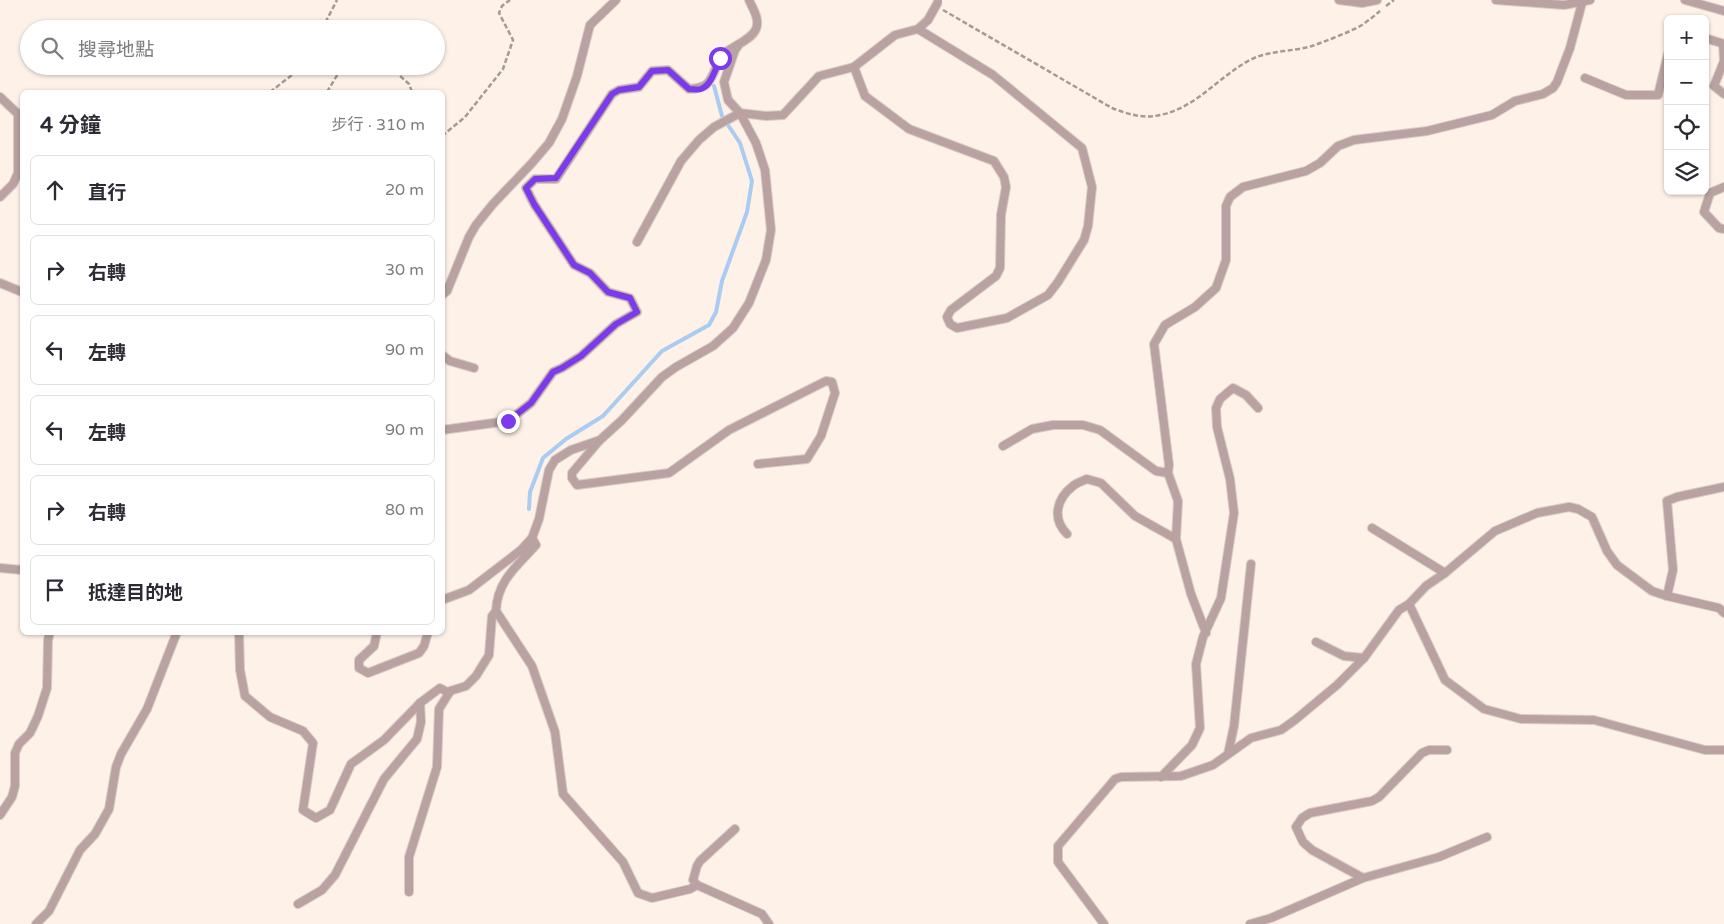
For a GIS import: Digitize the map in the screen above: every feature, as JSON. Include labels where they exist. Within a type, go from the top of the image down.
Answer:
[{"type":"lane","points":[[445,293],[476,225],[549,142],[562,119],[577,76],[590,25],[616,0]]},
{"type":"lane","points":[[445,430],[508,421],[531,403],[553,372],[581,356],[616,324],[637,312],[630,298],[608,292],[590,273],[574,265],[534,204],[526,188],[535,179],[556,178],[612,94],[619,90],[639,87],[652,71],[668,70],[689,89],[702,89],[707,85],[720,58],[740,42],[752,36],[756,28],[758,20],[749,0]]},
{"type":"lane","points":[[1339,0],[1362,3],[1377,0]]},
{"type":"lane","points":[[1496,0],[1564,5],[1590,0]]},
{"type":"lane","points":[[1685,0],[1724,11]]},
{"type":"lane","points":[[637,242],[682,161],[699,140],[714,127],[740,113],[766,116],[783,115],[819,76],[854,67],[895,35],[918,30],[928,20],[938,2]]},
{"type":"lane","points":[[1206,633],[1191,594],[1176,539],[1178,501],[1168,473],[1169,465],[1154,344],[1166,325],[1195,307],[1216,288],[1226,260],[1226,206],[1230,197],[1243,187],[1306,171],[1320,163],[1338,146],[1354,140],[1427,131],[1492,115],[1515,101],[1543,94],[1553,88],[1558,82],[1570,48],[1582,3]]},
{"type":"lane","points":[[854,67],[865,96],[909,129],[994,161],[1004,177],[1006,187],[1001,215],[1000,268],[996,276],[951,310],[947,318],[950,324],[957,328],[1007,318],[1048,295],[1084,240],[1088,226],[1092,187],[1082,148],[993,75],[918,30]]},
{"type":"lane","points":[[1709,39],[1724,44],[1724,61],[1714,86],[1724,94]]},
{"type":"lane","points":[[740,42],[734,50],[724,82],[728,100],[740,113],[756,143],[766,170],[771,230],[766,260],[749,302],[733,328],[713,346],[676,367],[662,378],[600,440],[572,473],[572,478],[577,485],[669,473],[729,430],[826,381],[832,382],[836,393],[821,436],[807,459],[758,464]]},
{"type":"lane","points":[[1585,78],[1626,95],[1658,95],[1667,60]]},
{"type":"lane","points":[[0,97],[18,114],[18,174],[13,184],[0,197]]},
{"type":"lane","points":[[1724,187],[1710,193],[1704,212],[1719,228],[1724,229]]},
{"type":"lane","points":[[0,283],[20,291]]},
{"type":"lane","points":[[445,357],[450,361],[474,368]]},
{"type":"lane","points":[[1161,777],[1192,746],[1200,728],[1196,664],[1203,637],[1221,598],[1234,513],[1230,479],[1217,427],[1216,408],[1220,400],[1233,388],[1246,395],[1258,408]]},
{"type":"lane","points":[[1003,446],[1032,430],[1053,425],[1083,425],[1100,430],[1156,471],[1168,473]]},
{"type":"lane","points":[[445,599],[470,590],[521,550],[532,538],[540,519],[548,470],[555,460],[571,450],[600,440]]},
{"type":"lane","points":[[1067,534],[1060,526],[1058,518],[1059,503],[1072,486],[1087,479],[1101,483],[1135,516],[1176,539]]},
{"type":"lane","points":[[1667,596],[1673,570],[1667,501],[1724,487]]},
{"type":"lane","points":[[1104,924],[1058,862],[1058,846],[1116,779],[1121,776],[1181,776],[1213,765],[1251,738],[1281,730],[1337,684],[1364,658],[1399,610],[1409,604],[1426,586],[1445,573],[1495,531],[1537,513],[1578,508],[1592,517],[1607,551],[1617,565],[1652,591],[1719,608],[1724,612]]},
{"type":"lane","points":[[1372,528],[1445,573]]},
{"type":"lane","points":[[409,892],[409,857],[437,767],[439,709],[450,691],[466,686],[476,676],[489,655],[492,616],[496,610],[497,599],[507,576],[536,546],[532,538]]},
{"type":"lane","points":[[1228,754],[1234,726],[1251,564]]},
{"type":"lane","points":[[0,568],[20,570]]},
{"type":"lane","points":[[1409,604],[1445,680],[1484,709],[1521,719],[1594,720],[1704,750],[1724,750]]},
{"type":"lane","points":[[496,610],[532,666],[555,732],[564,794],[623,862],[638,893],[652,898],[690,889],[697,884]]},
{"type":"lane","points":[[0,815],[12,796],[15,786],[15,753],[30,733],[47,688],[49,635]]},
{"type":"lane","points":[[36,924],[49,911],[80,850],[95,834],[109,809],[116,767],[121,754],[147,709],[176,635]]},
{"type":"lane","points":[[239,635],[240,670],[245,696],[270,717],[303,731],[313,743],[303,810],[316,818],[330,810],[351,764],[384,740],[420,703],[440,688],[449,693]]},
{"type":"lane","points":[[376,635],[374,646],[359,660],[359,668],[368,674],[418,654],[424,646],[427,635]]},
{"type":"lane","points":[[1316,642],[1344,656],[1364,658]]},
{"type":"lane","points":[[298,904],[322,890],[335,875],[384,779],[416,739],[421,722],[420,703]]},
{"type":"lane","points":[[1363,878],[1312,850],[1304,842],[1296,827],[1302,818],[1310,812],[1372,801],[1379,797],[1422,753],[1429,750],[1447,750]]},
{"type":"lane","points":[[735,828],[697,866],[693,880],[697,884],[762,914],[769,924]]},
{"type":"lane","points":[[1250,924],[1271,918],[1363,878],[1439,857],[1487,837]]},
{"type":"path","points":[[327,20],[337,0]]},
{"type":"path","points":[[445,134],[465,117],[503,69],[514,40],[499,13],[502,6],[510,0]]},
{"type":"path","points":[[938,2],[1112,108],[1134,116],[1158,116],[1177,110],[1206,93],[1231,71],[1251,59],[1266,54],[1312,46],[1361,25],[1394,0]]},
{"type":"path","points":[[273,90],[292,75]]},
{"type":"path","points":[[328,90],[337,75]]},
{"type":"path","points":[[399,75],[409,84],[411,90]]},
{"type":"waterway","points":[[529,509],[530,492],[543,458],[566,439],[603,416],[662,351],[709,325],[716,312],[722,281],[747,212],[752,181],[740,143],[722,116],[714,86]]},
{"type":"route","points":[[508,421],[531,403],[553,372],[581,356],[616,324],[637,312],[630,298],[608,292],[590,273],[574,265],[534,204],[526,188],[535,179],[556,178],[612,94],[619,90],[639,87],[652,71],[668,70],[689,89],[702,89],[707,85],[720,58]]}]
